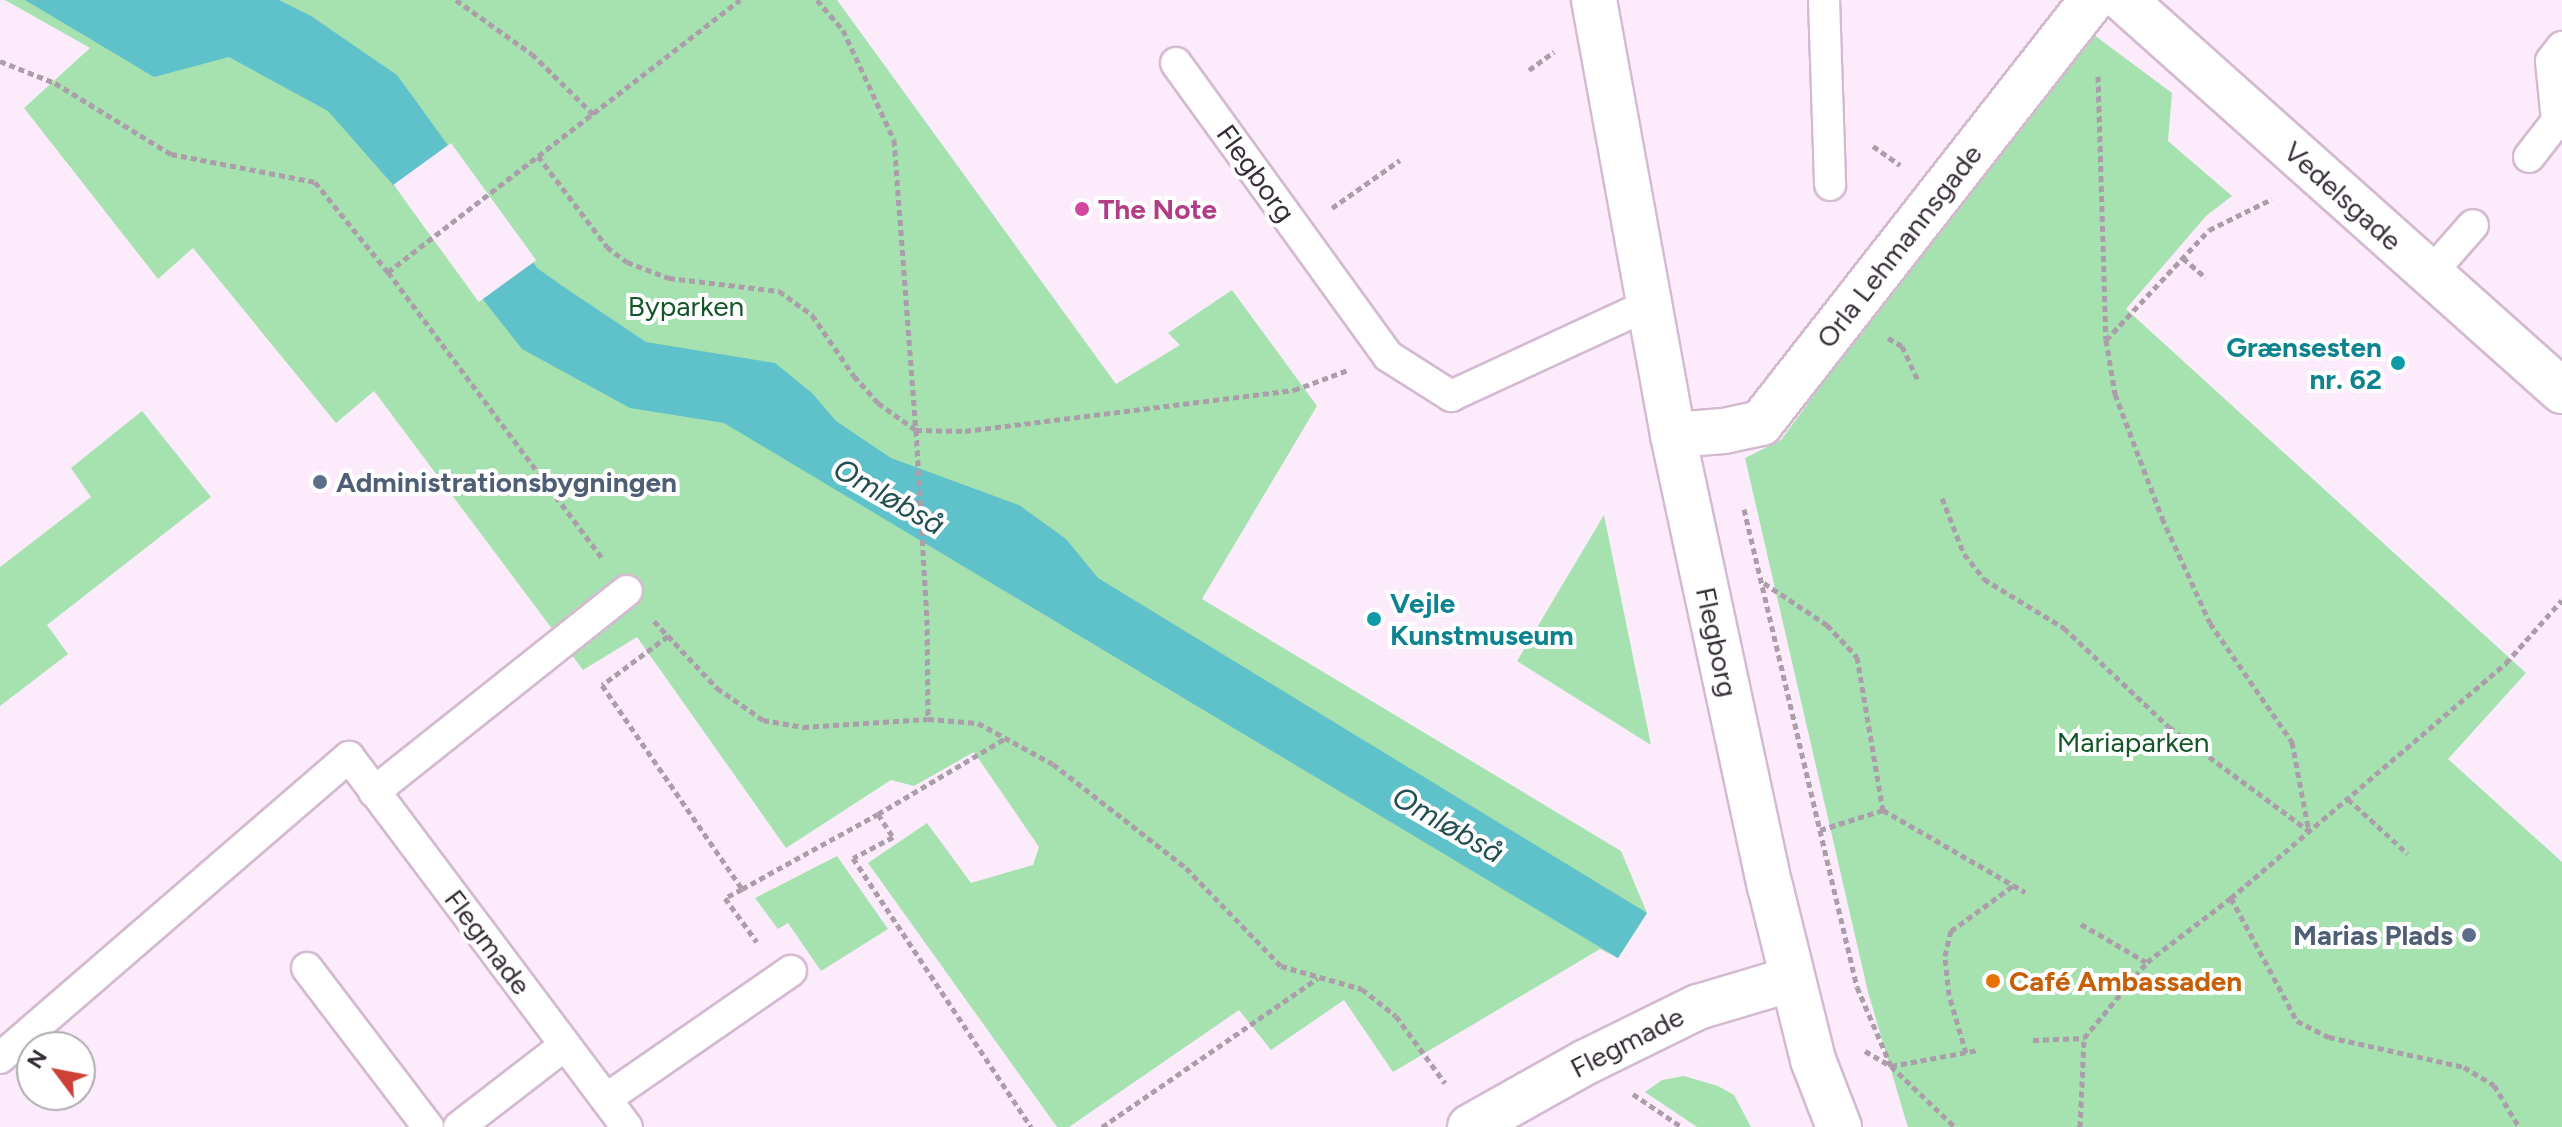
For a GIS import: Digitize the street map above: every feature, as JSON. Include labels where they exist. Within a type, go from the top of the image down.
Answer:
[{"type":"street","name":"Flegborg","points":[[1594,0],[1673,435],[1792,979],[1813,1060],[1839,1127]]},
{"type":"street","name":"Orla Lehmannsgade","points":[[1673,435],[1761,423],[2092,0]]},
{"type":"street","name":"Vedelsgade","points":[[2124,0],[2562,391]]},
{"type":"street","name":"Flegmade","points":[[1473,1125],[1586,1062],[1698,1007],[1792,979]]},
{"type":"lane","points":[[1824,0],[1830,185]]},
{"type":"lane","points":[[2529,157],[2557,121],[2551,61],[2562,47]]},
{"type":"lane","name":"Flegborg","points":[[1176,63],[1388,356],[1451,396],[1650,304]]},
{"type":"lane","points":[[2430,274],[2473,225]]},
{"type":"lane","points":[[374,792],[627,591]]},
{"type":"lane","name":"Flegmade","points":[[0,1058],[349,757],[627,1127]]},
{"type":"lane","points":[[307,968],[428,1127]]},
{"type":"lane","points":[[606,1099],[791,971]]},
{"type":"lane","points":[[459,1127],[565,1045]]},
{"type":"path","points":[[456,0],[532,54],[593,114]]},
{"type":"path","points":[[388,272],[740,0]]},
{"type":"path","points":[[817,0],[843,30],[894,140],[916,430],[927,619],[928,719]]},
{"type":"path","points":[[0,61],[55,83],[171,154],[315,182],[388,272],[627,591],[717,688],[763,720],[803,727],[928,719],[978,723],[1053,764],[1186,868],[1281,966],[1362,989],[1396,1016],[1473,1125]]},
{"type":"path","points":[[2097,62],[2106,340],[2115,394],[2187,577],[2210,623],[2292,742],[2309,832]]},
{"type":"path","points":[[1830,115],[1940,194]]},
{"type":"path","points":[[538,156],[607,247],[627,262],[669,278],[779,291],[812,315],[854,376],[878,403],[916,430],[965,431],[1294,390],[1388,356]]},
{"type":"path","points":[[1299,231],[1400,160]]},
{"type":"path","points":[[2106,340],[2209,230],[2320,175]]},
{"type":"path","points":[[2183,258],[2206,278]]},
{"type":"path","points":[[1942,498],[1964,554],[1984,579],[2064,628],[2169,727],[2309,832]]},
{"type":"path","points":[[1744,507],[1850,964],[1891,1066]]},
{"type":"path","points":[[1763,583],[1827,625],[1857,657],[1883,810]]},
{"type":"path","points":[[2080,1127],[2084,1038],[2147,962],[2231,898],[2506,663],[2562,600]]},
{"type":"path","points":[[668,636],[602,685],[742,889]]},
{"type":"path","points":[[763,951],[725,898],[878,814],[1006,738]]},
{"type":"path","points":[[2348,799],[2408,854]]},
{"type":"path","points":[[1820,830],[1883,810],[2025,892]]},
{"type":"path","points":[[878,814],[893,837],[853,858],[1031,1127]]},
{"type":"path","points":[[1966,1053],[1949,995],[1945,956],[1951,931],[2014,885]]},
{"type":"path","points":[[2231,898],[2297,1021],[2329,1037],[2464,1067],[2494,1085],[2519,1127]]},
{"type":"path","points":[[2081,924],[2147,962]]},
{"type":"path","points":[[1102,1127],[1319,977]]},
{"type":"path","points":[[2033,1040],[2084,1038]]},
{"type":"path","points":[[1813,1060],[1854,1045],[1891,1066],[1955,1127]]},
{"type":"path","points":[[1891,1066],[1978,1050]]},
{"type":"green space","name":"Byparken","points":[[5,0],[837,0],[1116,384],[1180,345],[1168,333],[1232,290],[1317,406],[1202,599],[1621,851],[1647,913],[1618,958],[1600,949],[1393,1072],[1344,1000],[1271,1050],[1239,1010],[1069,1127],[1057,1127],[868,863],[927,823],[971,883],[1033,865],[1039,847],[974,752],[914,786],[891,780],[786,848],[637,637],[583,670],[374,391],[336,423],[193,248],[158,279],[24,108],[90,48]]},
{"type":"green space","name":"Mariaparken","points":[[2086,29],[2172,93],[2168,141],[2232,196],[2206,216],[2126,309],[2526,673],[2448,759],[2562,862],[2562,1127],[1908,1127],[1868,992],[1745,458],[1781,440]]},
{"type":"green space","points":[[142,411],[211,497],[47,625],[68,654],[0,706],[0,567],[91,497],[71,468]]},
{"type":"green space","points":[[1604,515],[1651,745],[1517,661]]},
{"type":"green space","points":[[837,856],[888,929],[821,971],[788,923],[778,929],[755,898]]},
{"type":"green space","points":[[1684,1076],[1718,1086],[1734,1095],[1751,1127],[1697,1127],[1645,1092],[1662,1080]]},
{"type":"water","name":"Omløbså","points":[[25,0],[279,0],[311,16],[397,75],[537,268],[561,285],[646,342],[775,363],[812,393],[836,421],[891,458],[1019,505],[1066,539],[1098,578],[1647,913],[1618,958],[724,423],[630,408],[522,349],[394,186],[328,111],[229,57],[154,77]]},
{"type":"pier","points":[[451,143],[536,260],[479,302],[394,185]]},
{"type":"place","name":"The Note","points":[[1082,209]]},
{"type":"place","name":"Grænsesten nr. 62","points":[[2398,363]]},
{"type":"place","name":"Administrationsbygningen","points":[[320,482]]},
{"type":"place","name":"Vejle Kunstmuseum","points":[[1374,619]]},
{"type":"place","name":"Marias Plads","points":[[2469,935]]},
{"type":"place","name":"Café Ambassaden","points":[[1993,981]]}]
